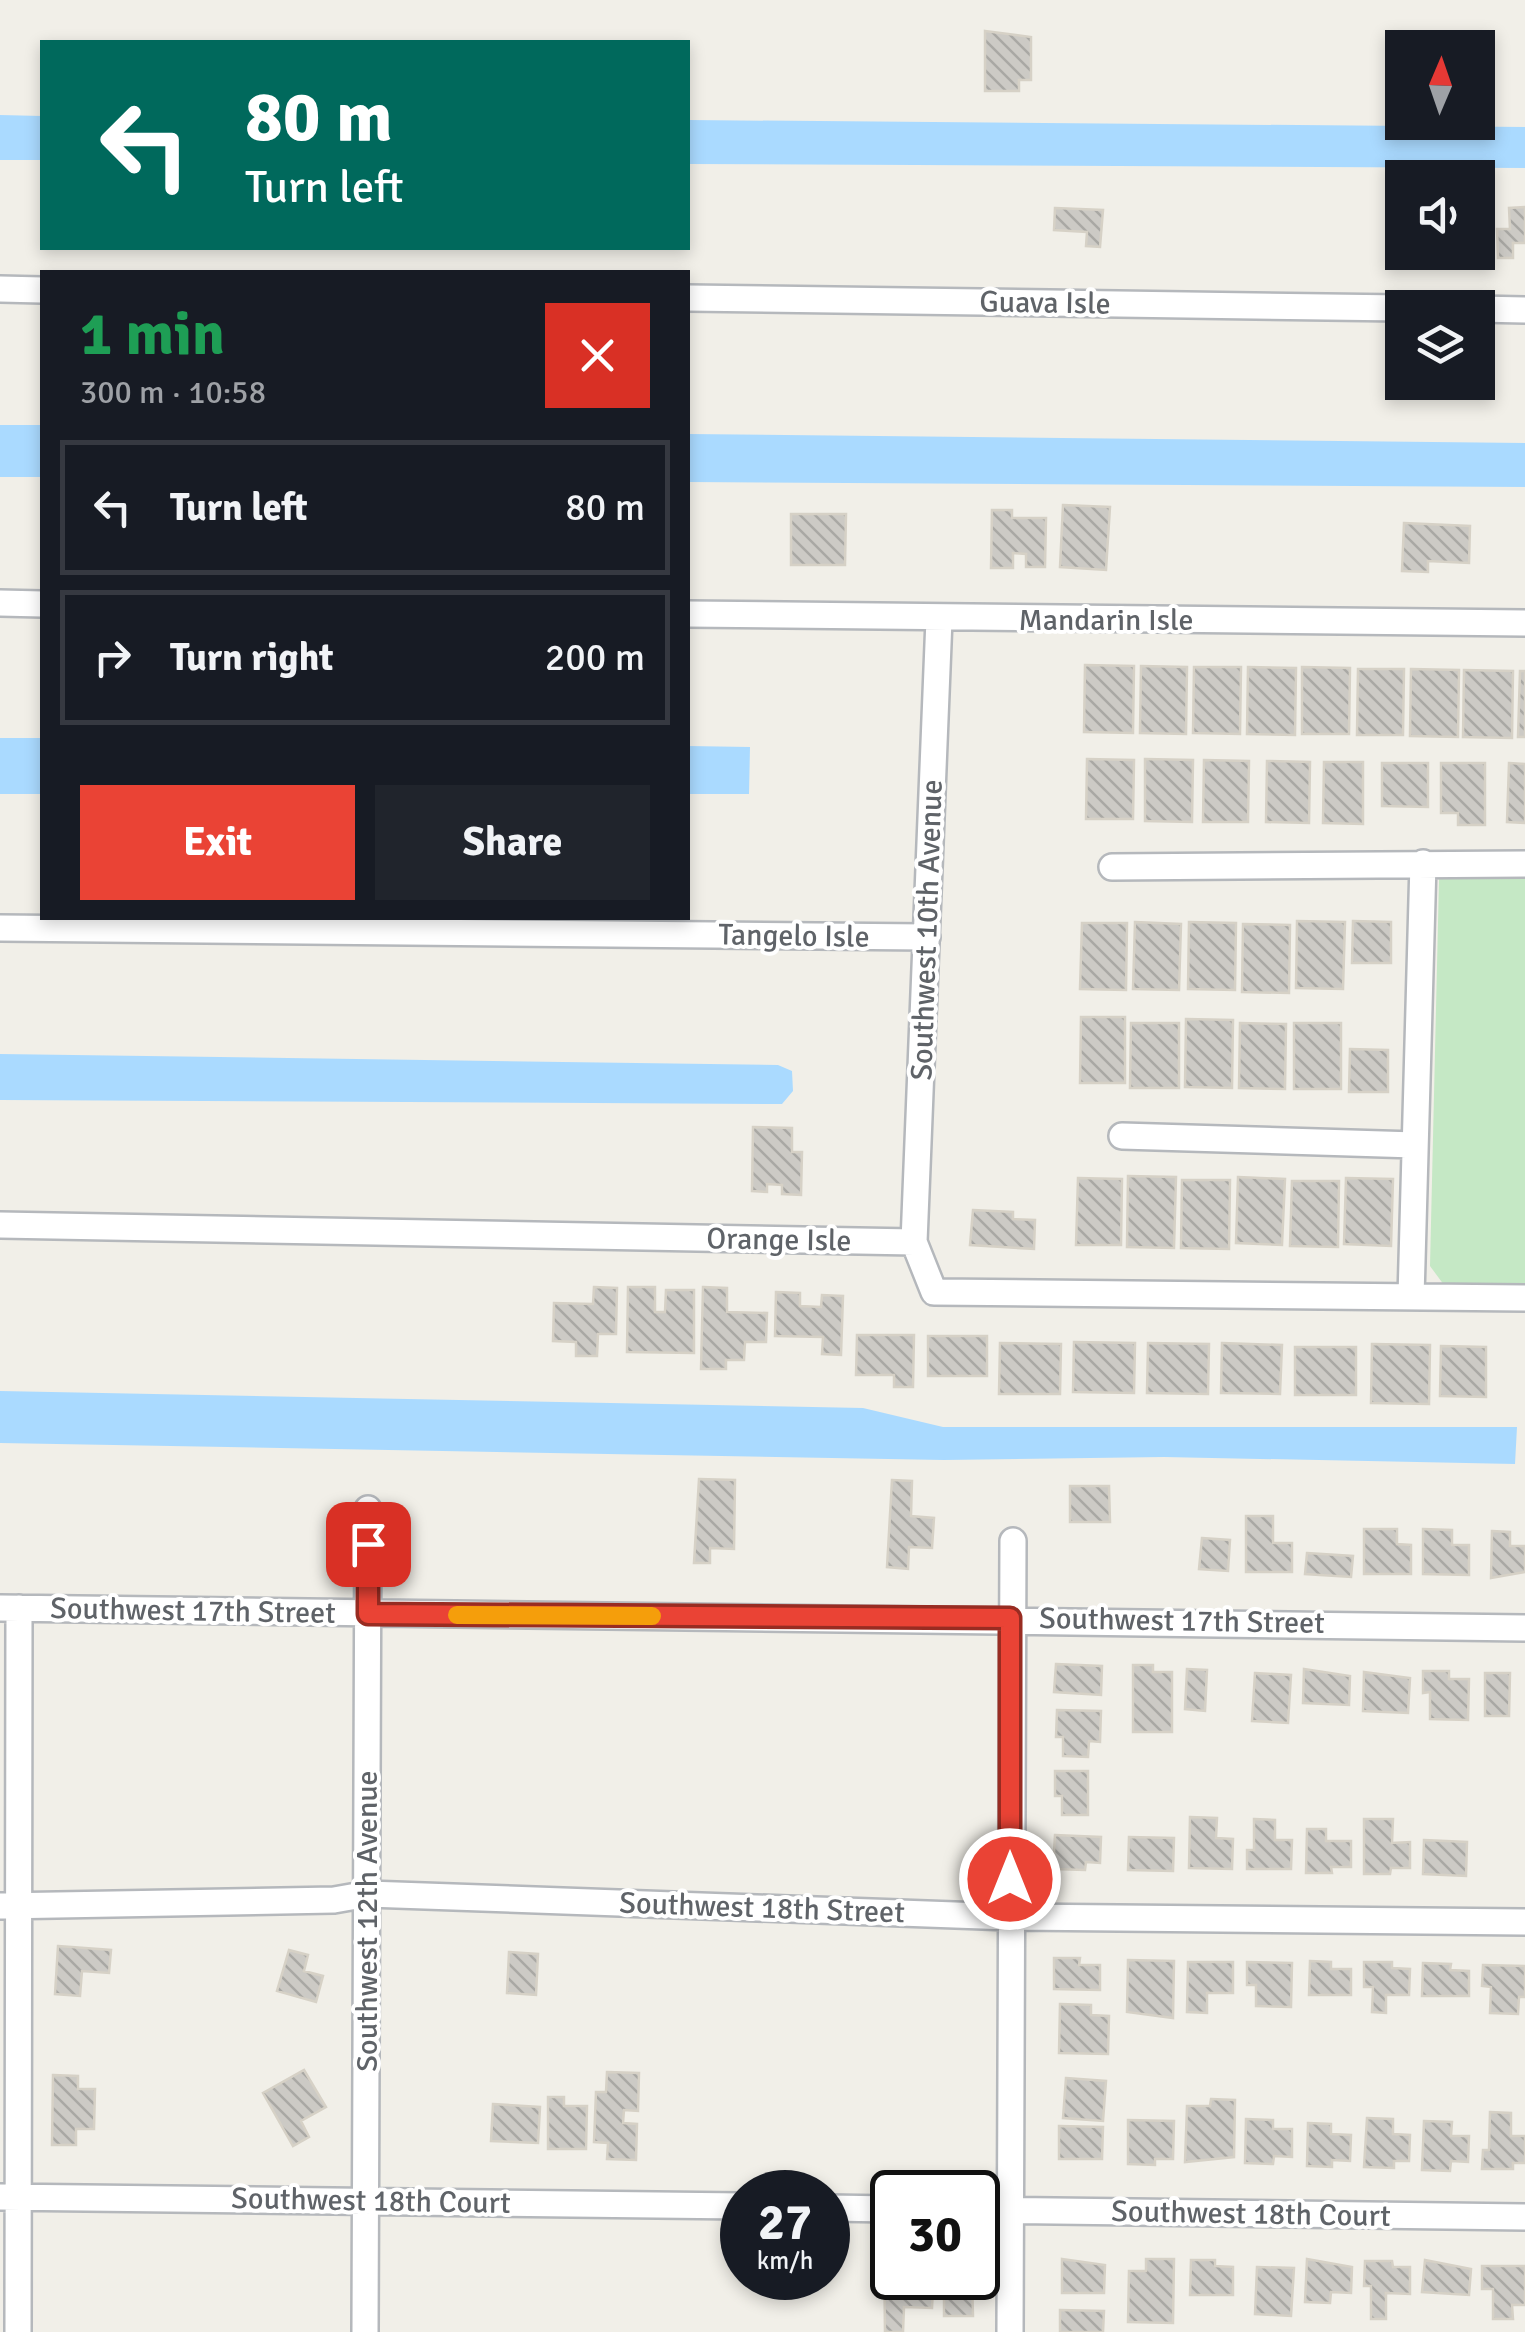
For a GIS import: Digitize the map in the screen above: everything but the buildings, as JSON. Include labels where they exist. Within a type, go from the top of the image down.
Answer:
[{"type":"street","points":[[0,289],[40,290]]},
{"type":"street","name":"Guava Isle","points":[[690,298],[1385,308]]},
{"type":"street","points":[[1495,309],[1525,310]]},
{"type":"street","points":[[0,603],[40,604]]},
{"type":"street","name":"Mandarin Isle","points":[[690,614],[1525,623]]},
{"type":"street","name":"Southwest 10th Avenue","points":[[914,1242],[938,618]]},
{"type":"street","points":[[1411,1297],[1424,863]]},
{"type":"street","points":[[1112,867],[1525,864]]},
{"type":"street","name":"Tangelo Isle","points":[[0,928],[927,937]]},
{"type":"street","points":[[1122,1136],[1415,1145]]},
{"type":"street","name":"Orange Isle","points":[[0,1224],[914,1242]]},
{"type":"street","points":[[914,1242],[934,1292],[1525,1298]]},
{"type":"street","name":"Southwest 12th Avenue","points":[[365,2332],[368,1509]]},
{"type":"street","points":[[1010,2332],[1013,1541]]},
{"type":"street","points":[[9,1608],[9,2197],[18,2332]]},
{"type":"street","name":"Southwest 17th Street","points":[[9,1608],[1010,1618],[1525,1628]]},
{"type":"street","name":"Southwest 18th Street","points":[[8,1906],[334,1900],[368,1894],[1010,1916],[1525,1922]]},
{"type":"street","name":"Southwest 18th Court","points":[[9,2197],[720,2206]]},
{"type":"street","name":"Southwest 18th Court","points":[[1000,2210],[1525,2217]]},
{"type":"green space","points":[[1525,874],[1525,1286],[1444,1285],[1430,1266],[1439,880],[1440,876]]},
{"type":"water","points":[[0,115],[40,116],[40,160],[0,160]]},
{"type":"water","points":[[690,120],[1385,126],[1385,140],[1495,140],[1495,127],[1525,127],[1525,168],[1495,168],[1495,160],[1385,160],[1385,167],[690,164]]},
{"type":"water","points":[[0,425],[40,425],[40,477],[0,477]]},
{"type":"water","points":[[690,434],[1525,443],[1525,487],[690,482]]},
{"type":"water","points":[[0,738],[40,738],[40,794],[0,794]]},
{"type":"water","points":[[690,746],[750,747],[749,794],[690,794]]},
{"type":"water","points":[[0,1054],[778,1065],[792,1071],[793,1091],[782,1104],[0,1100]]},
{"type":"water","points":[[0,1391],[863,1408],[943,1427],[1517,1427],[1515,1464],[1164,1457],[944,1460],[0,1443]]},
{"type":"slow traffic","points":[[457,1615],[652,1616]]},
{"type":"route","points":[[368,1544],[368,1614],[1010,1618],[1010,1879]]}]
